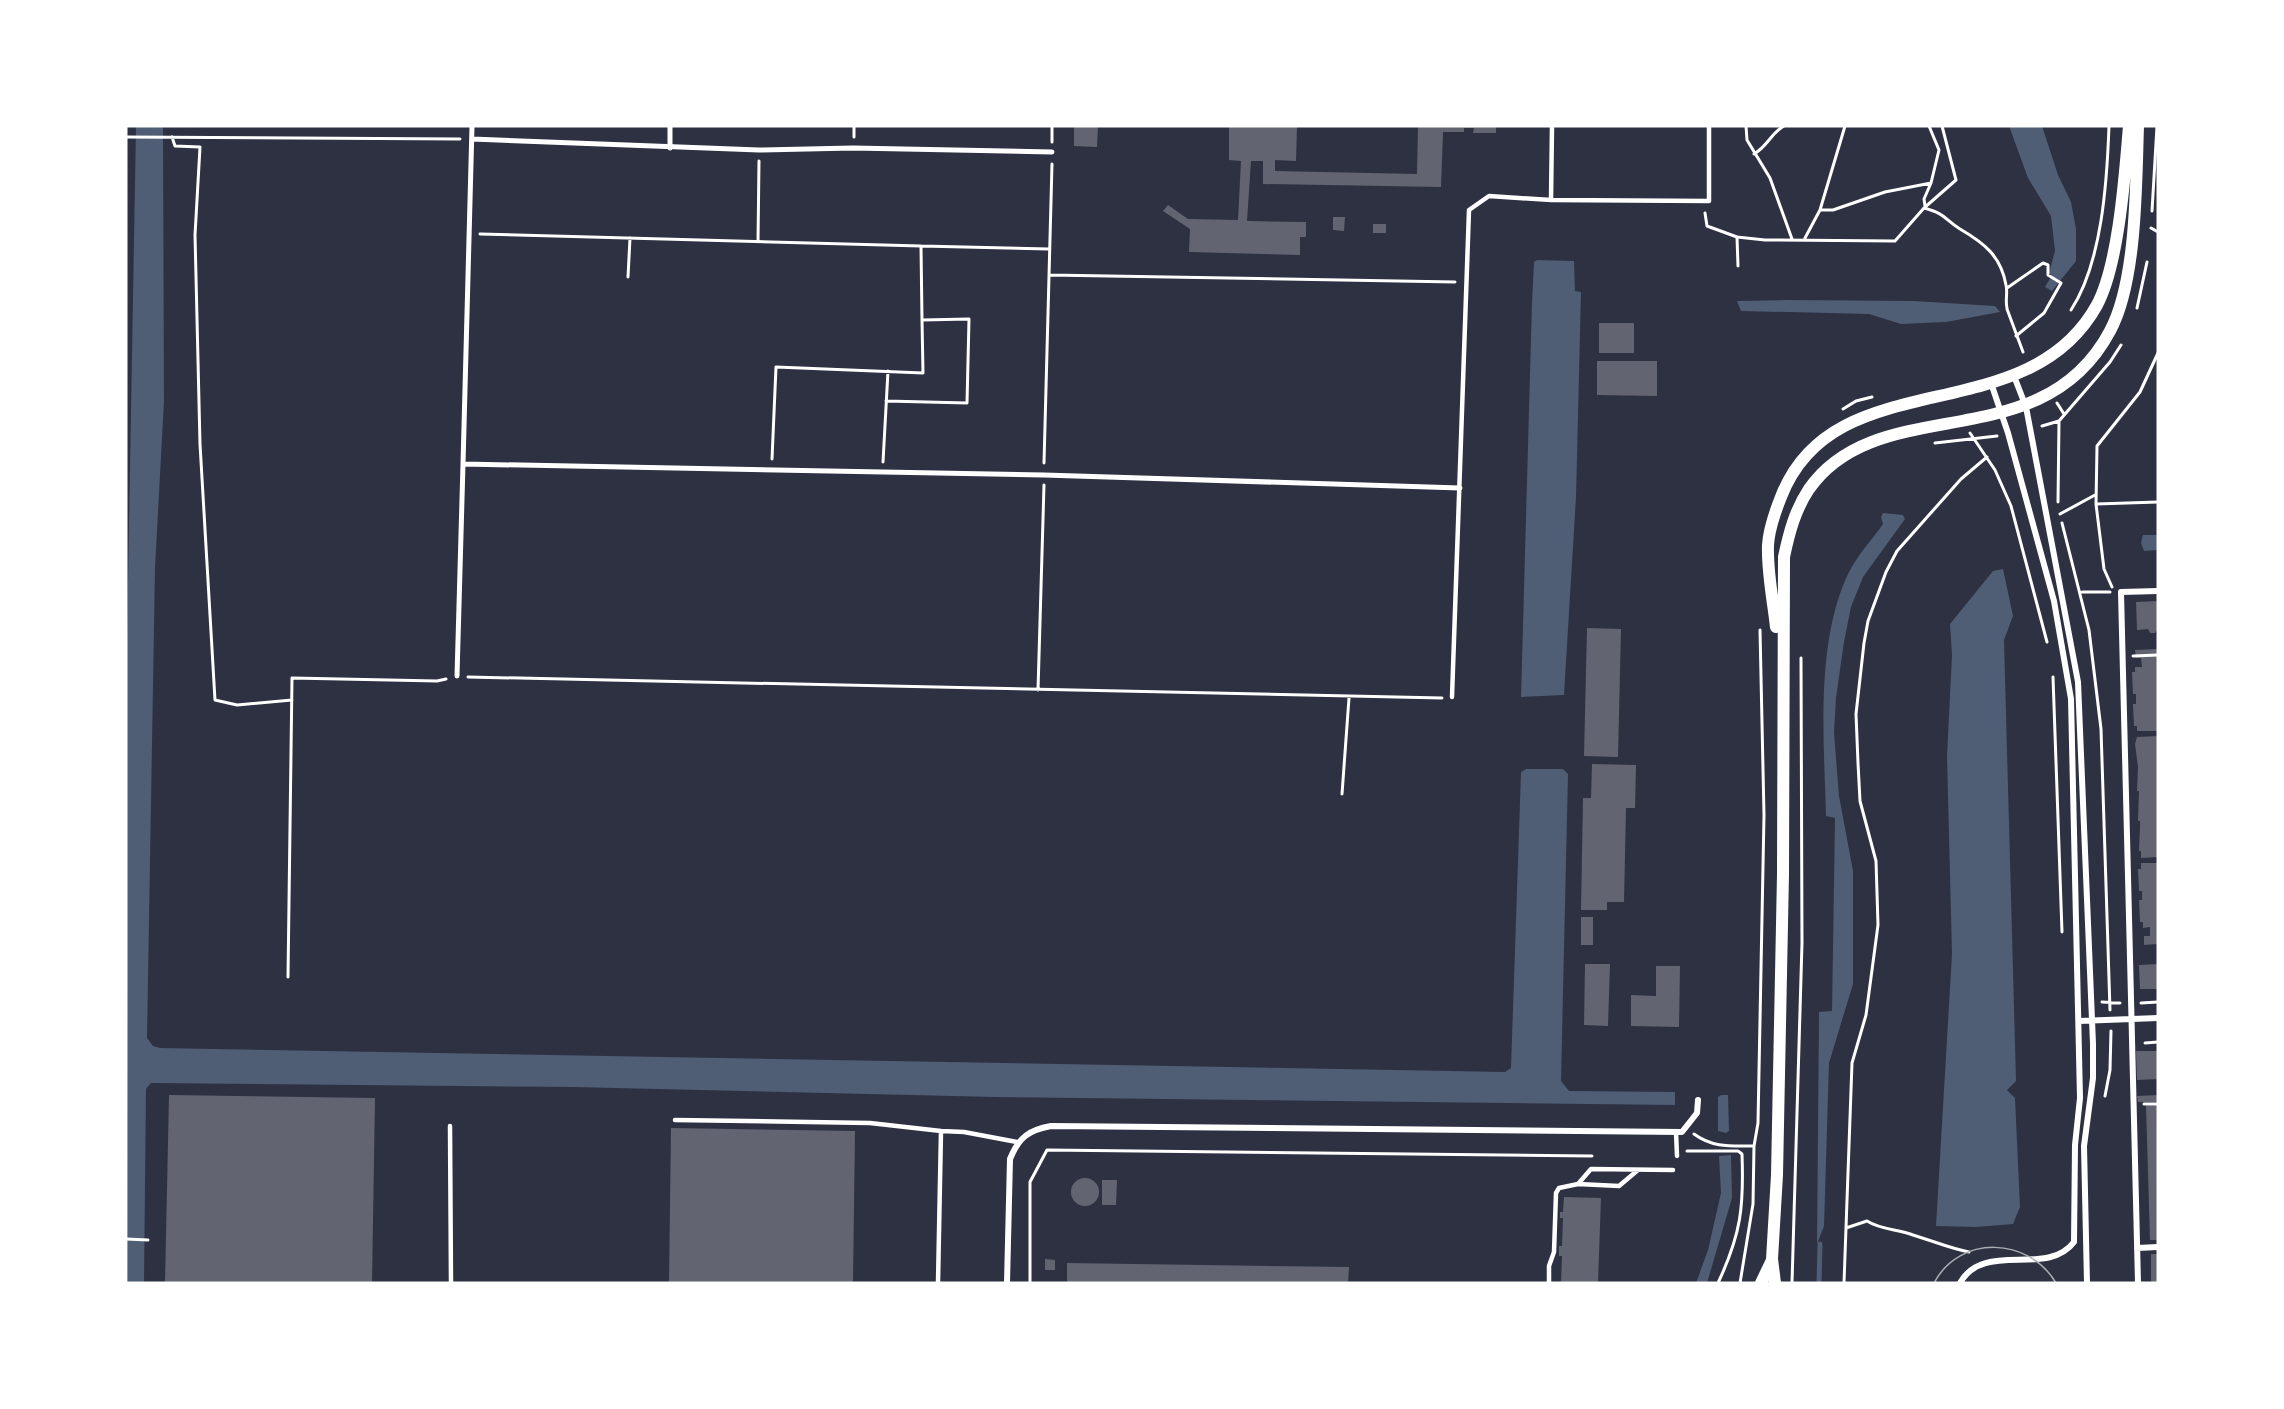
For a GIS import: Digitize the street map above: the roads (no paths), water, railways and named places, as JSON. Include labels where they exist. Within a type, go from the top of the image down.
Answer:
[{"type":"main road","points":[[1782,679],[1768,544],[1775,511],[1794,470],[1820,442],[1852,421],[1887,408],[2014,376],[2036,366],[2074,337],[2097,304],[2113,252],[2129,126]]},
{"type":"main road","points":[[1775,1283],[1772,1259],[1777,1175],[1783,874],[1784,557],[1789,530],[1810,488],[1836,462],[1863,446],[2026,407],[2073,380],[2090,362],[2111,330],[2128,277],[2138,126]]},
{"type":"main road","points":[[1761,1283],[1772,1259]]},
{"type":"street","points":[[457,676],[472,126]]},
{"type":"street","points":[[670,126],[670,148]]},
{"type":"street","points":[[472,139],[759,150],[853,148],[1052,152]]},
{"type":"street","points":[[2014,376],[2026,407],[2078,682],[2093,1021],[2093,1078],[2084,1146],[2087,1283]]},
{"type":"street","points":[[1960,1283],[1965,1275],[1984,1262],[2052,1256],[2070,1247],[2075,1233],[2075,1145],[2080,1098],[2071,699],[2054,601],[2008,433],[1991,383]]},
{"type":"street","points":[[463,464],[882,472],[1460,488]]},
{"type":"street","points":[[2138,1283],[2131,1043],[2133,1003],[2121,592],[2158,591]]},
{"type":"street","points":[[2079,1021],[2158,1018]]},
{"type":"street","points":[[1007,1283],[1010,1159],[1017,1142],[1032,1130],[1051,1126],[1682,1132],[1697,1113],[1698,1100]]},
{"type":"street","points":[[2137,1248],[2158,1247]]},
{"type":"lane","points":[[1551,200],[1552,126]]},
{"type":"lane","points":[[1452,697],[1469,210],[1489,196],[1551,200],[1708,201],[1709,126]]},
{"type":"lane","points":[[675,1120],[870,1123],[964,1132],[1017,1142]]},
{"type":"lane","points":[[450,1126],[451,1283]]},
{"type":"lane","points":[[938,1283],[941,1131]]},
{"type":"lane","points":[[1676,1132],[1677,1156]]},
{"type":"lane","points":[[1578,1184],[1591,1169],[1673,1170]]},
{"type":"lane","points":[[1549,1283],[1549,1266],[1554,1252],[1556,1193],[1559,1188],[1578,1184],[1619,1186],[1638,1170]]},
{"type":"water","points":[[136,126],[163,126],[164,401],[155,568],[147,1038],[153,1046],[160,1048],[1505,1072],[1511,1068],[1521,772],[1526,769],[1563,769],[1568,774],[1561,1081],[1569,1091],[1675,1092],[1675,1105],[995,1097],[573,1087],[151,1083],[146,1089],[144,1283],[128,1283],[126,696]]},
{"type":"water","points":[[2009,126],[2042,126],[2058,175],[2071,202],[2076,229],[2076,261],[2052,291],[2045,287],[2052,275],[2049,273],[2055,251],[2051,216],[2028,178]]},
{"type":"water","points":[[1537,260],[1574,261],[1575,291],[1581,292],[1576,497],[1564,695],[1521,697],[1532,302],[1534,262]]},
{"type":"water","points":[[1737,301],[1914,301],[1995,306],[2000,312],[1946,322],[1901,324],[1869,314],[1741,311]]},
{"type":"water","points":[[1883,513],[1903,515],[1905,519],[1863,577],[1851,607],[1836,698],[1834,733],[1839,796],[1853,871],[1853,984],[1829,1063],[1824,1226],[1817,1244],[1819,1012],[1832,1011],[1835,818],[1826,816],[1823,724],[1826,660],[1838,599],[1853,565],[1883,524],[1881,517]]},
{"type":"water","points":[[2143,535],[2158,535],[2158,550],[2144,551],[2141,543]]},
{"type":"water","points":[[2003,569],[2013,616],[2004,640],[2016,1081],[2007,1090],[2015,1098],[2020,1207],[2013,1224],[1976,1227],[1936,1226],[1952,954],[1947,756],[1952,655],[1950,624],[1993,571]]},
{"type":"water","points":[[1728,1095],[1729,1131],[1726,1133],[1718,1131],[1718,1097]]},
{"type":"water","points":[[1731,1155],[1732,1198],[1707,1283],[1696,1283],[1708,1250],[1721,1193],[1719,1156]]},
{"type":"waterway","points":[[1819,1283],[1820,1244]]},
{"type":"tram line","points":[[1934,1283],[1946,1267],[1960,1256],[1977,1249],[1995,1247],[2012,1250],[2029,1257],[2044,1268],[2056,1283]]}]
